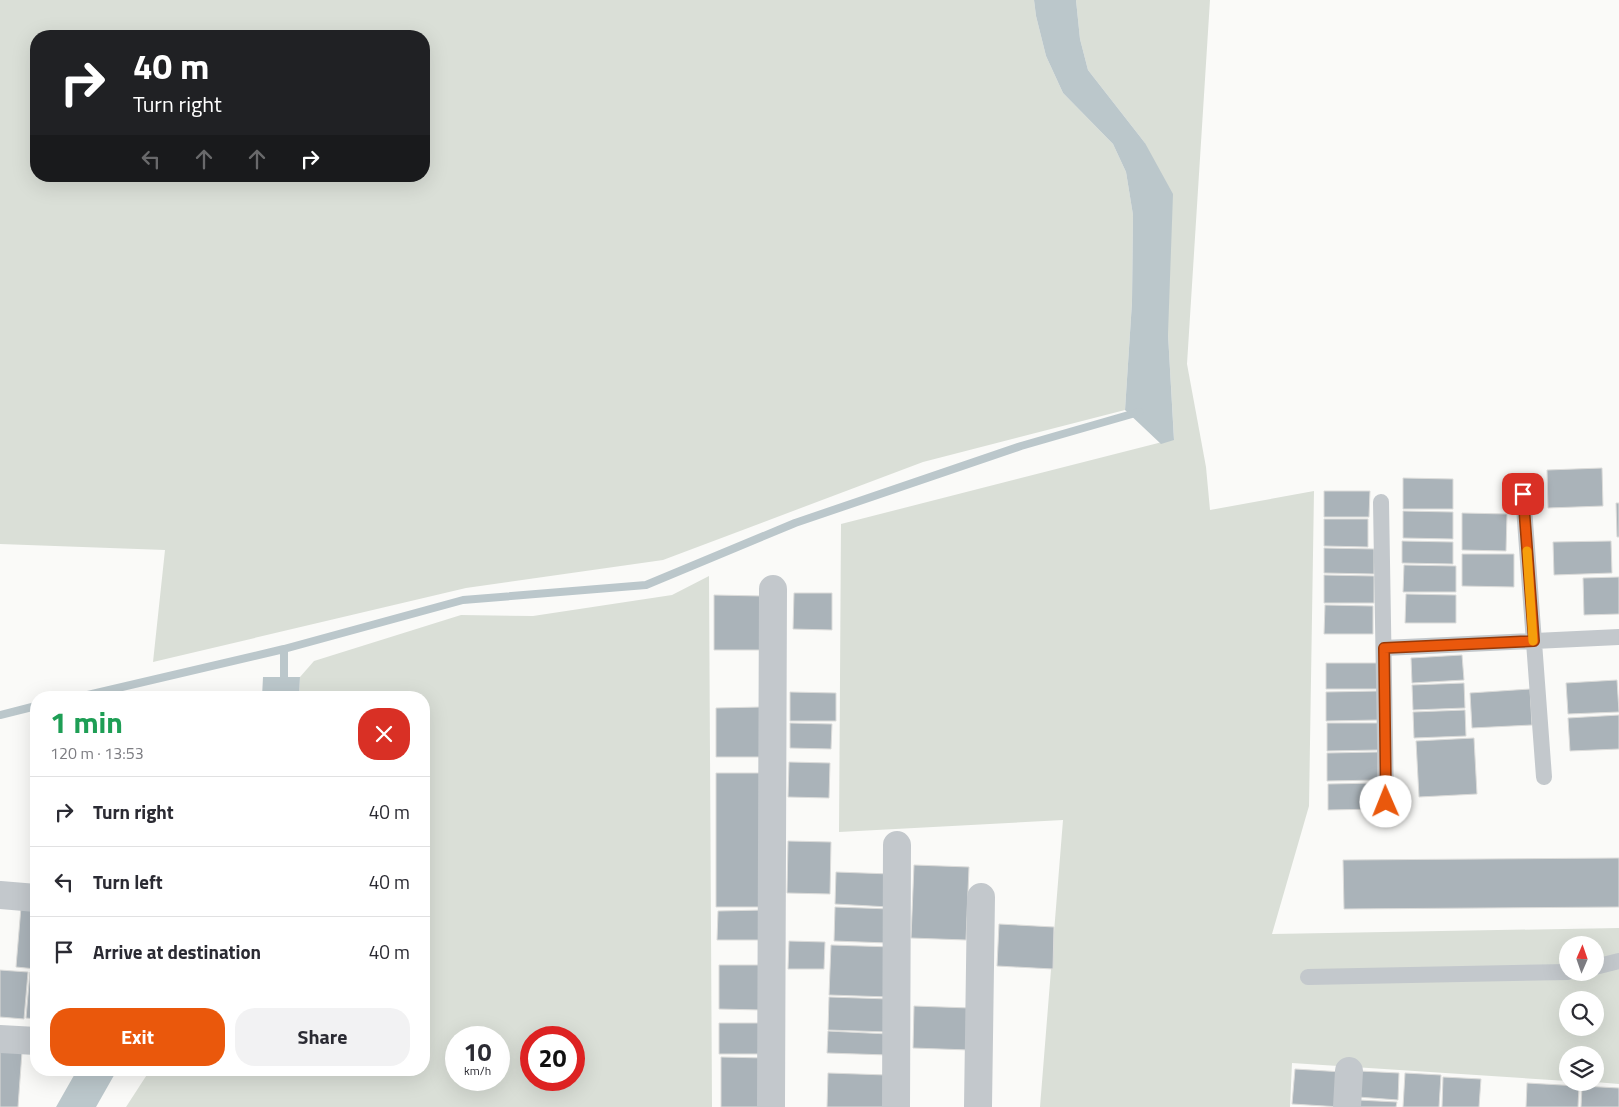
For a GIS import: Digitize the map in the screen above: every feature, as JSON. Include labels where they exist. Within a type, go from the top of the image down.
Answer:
[{"type":"street","points":[[771,1107],[774,589]]},
{"type":"street","points":[[896,1107],[897,846]]},
{"type":"street","points":[[0,895],[30,898]]},
{"type":"street","points":[[978,1107],[981,897]]},
{"type":"street","points":[[0,1038],[30,1040]]},
{"type":"street","points":[[1347,1107],[1349,1071]]},
{"type":"lane","points":[[1523,494],[1544,777]]},
{"type":"lane","points":[[1381,502],[1386,802]]},
{"type":"lane","points":[[1384,648],[1619,637]]},
{"type":"lane","points":[[1604,965],[1619,961]]},
{"type":"lane","points":[[1308,977],[1559,972]]},
{"type":"shaded area","points":[[0,0],[1034,0],[1046,56],[1063,93],[1113,144],[1126,172],[1133,215],[1132,302],[1125,410],[923,462],[663,560],[466,588],[153,662],[165,550],[0,544]]},
{"type":"shaded area","points":[[1034,0],[1076,0],[1080,39],[1088,70],[1145,143],[1173,194],[1168,334],[1174,440],[1161,444],[1125,410],[1132,302],[1133,215],[1126,172],[1113,144],[1063,93],[1046,56]]},
{"type":"shaded area","points":[[1076,0],[1210,0],[1187,364],[1206,467],[1210,510],[1314,491],[1309,806],[1272,934],[1619,928],[1619,1084],[1604,1083],[1604,1046],[1559,1046],[1559,1080],[1292,1063],[1290,1107],[1040,1107],[1063,820],[839,832],[841,524],[1174,439],[1168,334],[1145,143],[1088,70],[1080,39]]},
{"type":"shaded area","points":[[709,576],[712,1107],[126,1107],[146,1076],[430,1076],[430,691],[299,691],[300,677],[314,661],[461,615],[533,616],[672,595]]},
{"type":"shaded area","points":[[263,677],[300,677],[299,691],[262,691]]},
{"type":"shaded area","points":[[74,1076],[114,1076],[96,1107],[56,1107]]},
{"type":"building","points":[[1602,468],[1603,506],[1548,508],[1547,470]]},
{"type":"building","points":[[1403,478],[1453,479],[1453,509],[1403,509]]},
{"type":"building","points":[[1324,491],[1370,491],[1369,517],[1324,517]]},
{"type":"building","points":[[1616,503],[1619,503],[1619,537],[1617,537]]},
{"type":"building","points":[[1403,511],[1453,512],[1453,539],[1403,538]]},
{"type":"building","points":[[1462,513],[1507,514],[1506,551],[1462,550]]},
{"type":"building","points":[[1324,519],[1368,519],[1368,547],[1324,546]]},
{"type":"building","points":[[1402,541],[1453,542],[1453,564],[1402,563]]},
{"type":"building","points":[[1611,541],[1612,573],[1554,575],[1553,542]]},
{"type":"building","points":[[1324,548],[1374,549],[1374,574],[1324,573]]},
{"type":"building","points":[[1462,554],[1514,554],[1514,587],[1462,586]]},
{"type":"building","points":[[1404,565],[1456,566],[1456,592],[1403,592]]},
{"type":"building","points":[[1324,575],[1374,576],[1374,603],[1324,603]]},
{"type":"building","points":[[1619,577],[1619,614],[1584,615],[1583,578]]},
{"type":"building","points":[[794,593],[832,593],[832,630],[793,629]]},
{"type":"building","points":[[1406,594],[1456,595],[1456,623],[1405,623]]},
{"type":"building","points":[[714,595],[761,596],[761,650],[714,650]]},
{"type":"building","points":[[1325,605],[1373,606],[1373,634],[1324,634]]},
{"type":"building","points":[[1462,655],[1464,680],[1412,683],[1411,658]]},
{"type":"building","points":[[1326,663],[1378,663],[1378,689],[1326,689]]},
{"type":"building","points":[[1617,680],[1619,712],[1568,714],[1566,683]]},
{"type":"building","points":[[1464,683],[1465,708],[1413,710],[1412,685]]},
{"type":"building","points":[[1530,689],[1532,725],[1472,728],[1470,693]]},
{"type":"building","points":[[1378,691],[1378,720],[1326,721],[1326,692]]},
{"type":"building","points":[[790,692],[836,693],[836,721],[790,721]]},
{"type":"building","points":[[761,707],[761,757],[716,757],[716,708]]},
{"type":"building","points":[[1465,710],[1466,736],[1414,738],[1413,712]]},
{"type":"building","points":[[1619,715],[1619,749],[1570,751],[1568,718]]},
{"type":"building","points":[[790,723],[832,724],[831,749],[790,748]]},
{"type":"building","points":[[1327,723],[1378,723],[1379,750],[1327,751]]},
{"type":"building","points":[[1474,738],[1477,794],[1419,797],[1416,741]]},
{"type":"building","points":[[1378,752],[1378,780],[1327,781],[1327,753]]},
{"type":"building","points":[[789,762],[830,763],[829,798],[788,797]]},
{"type":"building","points":[[716,773],[763,773],[763,907],[716,907]]},
{"type":"building","points":[[1378,783],[1378,809],[1328,810],[1328,784]]},
{"type":"building","points":[[788,841],[831,842],[830,894],[787,893]]},
{"type":"building","points":[[1619,858],[1619,907],[1344,909],[1343,860]]},
{"type":"building","points":[[914,865],[969,867],[966,940],[911,938]]},
{"type":"building","points":[[836,872],[890,874],[889,907],[835,904]]},
{"type":"building","points":[[21,907],[30,908],[30,968],[16,967]]},
{"type":"building","points":[[835,907],[890,909],[888,943],[834,941]]},
{"type":"building","points":[[764,910],[764,940],[717,940],[718,911]]},
{"type":"building","points":[[999,924],[1054,927],[1053,969],[997,966]]},
{"type":"building","points":[[789,941],[825,942],[824,969],[788,969]]},
{"type":"building","points":[[831,945],[892,947],[890,997],[829,995]]},
{"type":"building","points":[[719,965],[761,965],[761,1010],[719,1009]]},
{"type":"building","points":[[0,970],[28,972],[24,1019],[0,1017]]},
{"type":"building","points":[[30,972],[30,1018],[26,1018]]},
{"type":"building","points":[[829,997],[889,999],[888,1032],[828,1030]]},
{"type":"building","points":[[914,1006],[970,1008],[969,1050],[913,1048]]},
{"type":"building","points":[[719,1023],[760,1023],[760,1054],[719,1054]]},
{"type":"building","points":[[828,1031],[888,1034],[888,1055],[827,1053]]},
{"type":"building","points":[[0,1050],[22,1052],[18,1107],[0,1107]]},
{"type":"building","points":[[721,1057],[765,1058],[764,1107],[721,1107]]},
{"type":"building","points":[[1295,1069],[1343,1072],[1341,1107],[1292,1104]]},
{"type":"building","points":[[1359,1071],[1399,1073],[1398,1100],[1358,1097]]},
{"type":"building","points":[[828,1073],[887,1075],[886,1107],[827,1107]]},
{"type":"building","points":[[1405,1073],[1441,1075],[1439,1107],[1403,1107]]},
{"type":"building","points":[[1443,1077],[1481,1079],[1479,1107],[1442,1107]]},
{"type":"building","points":[[1527,1083],[1559,1085],[1559,1091],[1579,1091],[1578,1107],[1526,1107]]},
{"type":"building","points":[[1604,1087],[1619,1088],[1619,1107],[1581,1107],[1582,1091],[1604,1091]]},
{"type":"building","points":[[1358,1100],[1397,1102],[1396,1107],[1357,1107]]},
{"type":"waterway","points":[[284,691],[284,649],[463,600],[646,585],[795,523],[1021,446],[1139,412]]},
{"type":"waterway","points":[[105,691],[284,649]]},
{"type":"waterway","points":[[0,715],[30,708]]},
{"type":"slow traffic","points":[[1527,551],[1533,641]]},
{"type":"route","points":[[1386,802],[1384,648],[1534,641],[1523,494]]}]
